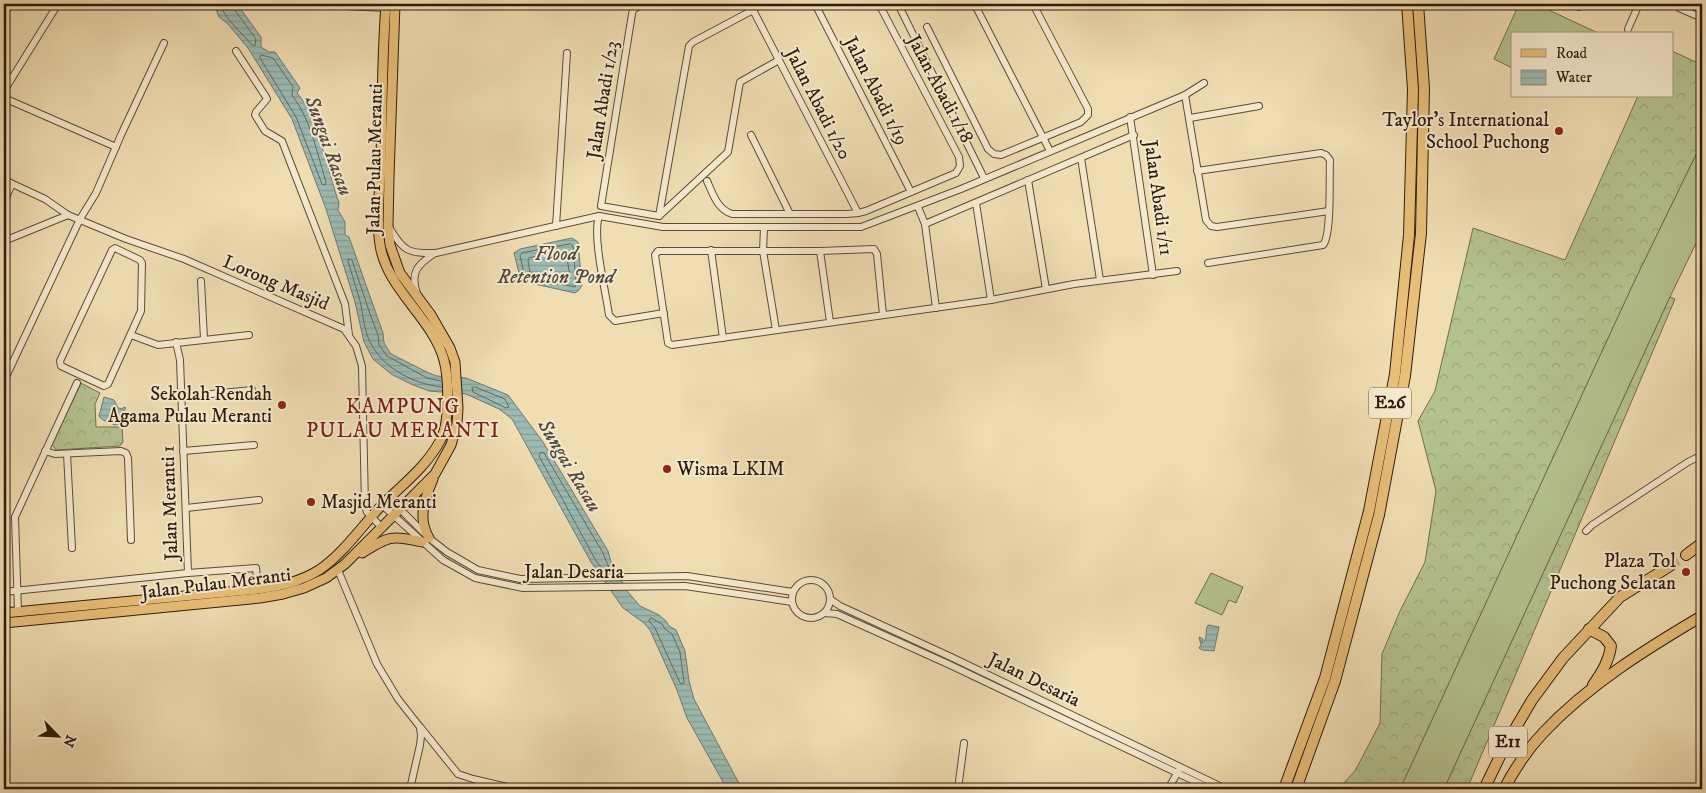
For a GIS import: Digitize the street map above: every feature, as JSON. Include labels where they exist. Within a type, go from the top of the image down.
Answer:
[{"type":"highway","name":"E26","points":[[1284,789],[1325,678],[1369,511],[1395,374],[1409,235],[1413,89],[1407,4]]},
{"type":"highway","name":"E26","points":[[1296,789],[1336,681],[1379,515],[1405,376],[1421,233],[1424,88],[1418,4]]},
{"type":"highway","points":[[1686,555],[1702,543]]},
{"type":"highway","name":"E11","points":[[1484,789],[1505,746],[1532,700],[1563,658],[1620,598],[1670,566]]},
{"type":"highway","name":"E11","points":[[1504,789],[1542,734],[1574,703],[1654,644],[1702,616]]},
{"type":"highway","points":[[1587,694],[1603,671],[1610,656],[1611,646],[1604,636],[1589,629]]},
{"type":"main road","name":"Jalan Pulau Meranti","points":[[4,613],[258,589],[281,586],[303,579],[320,569],[340,553],[371,517],[426,462],[441,440],[453,408],[455,362],[446,339],[400,273],[390,245],[388,226],[395,4]]},
{"type":"main road","name":"Jalan Pulau Meranti","points":[[4,622],[138,611],[284,594],[304,588],[326,578],[345,564],[435,474],[451,445],[457,424],[444,362],[435,337],[391,276],[380,247],[380,130],[386,6]]},
{"type":"main road","points":[[345,564],[389,538],[425,540],[422,508],[435,474]]},
{"type":"street","points":[[4,91],[58,4]]},
{"type":"street","points":[[303,4],[386,6]]},
{"type":"street","name":"Jalan Abadi 1/23","points":[[642,4],[633,10],[632,14],[601,206],[659,216]]},
{"type":"street","points":[[659,216],[689,46],[693,42],[753,10],[760,4]]},
{"type":"street","name":"Jalan Abadi 1/19","points":[[814,4],[911,192]]},
{"type":"street","name":"Jalan Abadi 1/18","points":[[707,181],[720,207],[725,212],[732,214],[847,214],[866,211],[956,173],[959,170],[960,162],[879,4]]},
{"type":"street","points":[[898,4],[984,178]]},
{"type":"street","points":[[927,27],[988,149],[994,154],[1001,155],[1081,122],[1088,115],[1088,109],[1033,4]]},
{"type":"street","points":[[1628,29],[1639,4]]},
{"type":"street","points":[[975,5],[1050,151]]},
{"type":"street","points":[[1680,6],[1702,18]]},
{"type":"street","name":"Jalan Abadi 1/20","points":[[753,10],[858,213]]},
{"type":"street","points":[[4,381],[80,219],[96,193],[164,43]]},
{"type":"street","points":[[236,51],[266,97],[267,100],[256,112],[255,116],[264,130],[282,141],[343,297],[349,323],[349,335],[356,346],[362,366],[364,496],[367,512],[382,528]]},
{"type":"street","points":[[556,226],[566,54]]},
{"type":"street","points":[[659,216],[728,152],[740,82],[779,60]]},
{"type":"street","points":[[388,226],[398,244],[405,250],[436,253],[599,216],[663,227],[861,228],[918,207],[1185,95],[1204,83]]},
{"type":"street","points":[[1185,95],[1197,171],[1208,223],[1214,227],[1329,211]]},
{"type":"street","points":[[4,98],[116,147]]},
{"type":"street","points":[[1190,118],[1259,106]]},
{"type":"street","name":"Jalan Abadi 1/11","points":[[1130,118],[1133,126],[1153,274]]},
{"type":"street","points":[[751,135],[790,214]]},
{"type":"street","points":[[925,224],[1134,136]]},
{"type":"street","points":[[1197,171],[1324,153],[1330,160],[1329,211],[1326,240],[1323,245],[1208,263]]},
{"type":"street","points":[[1082,158],[1100,280]]},
{"type":"street","name":"Lorong Masjid","points":[[4,180],[45,198],[68,215],[126,239],[184,259],[338,326],[349,335]]},
{"type":"street","points":[[1028,180],[1046,289]]},
{"type":"street","points":[[4,202],[12,184]]},
{"type":"street","points":[[976,203],[991,300]]},
{"type":"street","points":[[918,207],[925,224],[936,308]]},
{"type":"street","points":[[4,241],[68,215]]},
{"type":"street","points":[[599,216],[596,230],[609,315],[615,321],[664,313]]},
{"type":"street","points":[[764,228],[763,251],[776,330]]},
{"type":"street","points":[[115,248],[142,263],[141,311],[131,335],[108,384],[104,386],[61,366],[60,361],[112,250],[115,248]]},
{"type":"street","points":[[883,315],[877,254],[874,249],[658,251],[655,255],[668,343],[672,345],[991,300],[1100,280],[1177,271]]},
{"type":"street","points":[[711,250],[724,338]]},
{"type":"street","points":[[820,251],[830,322]]},
{"type":"street","points":[[419,300],[414,281],[416,271],[422,261],[436,253]]},
{"type":"street","points":[[201,281],[204,340]]},
{"type":"street","points":[[131,335],[158,345],[249,335]]},
{"type":"street","name":"Jalan Meranti 1","points":[[176,342],[180,360],[188,573],[256,568],[258,589]]},
{"type":"street","points":[[18,612],[15,517],[77,383]]},
{"type":"street","points":[[181,396],[252,390]]},
{"type":"street","points":[[183,451],[254,445]]},
{"type":"street","points":[[46,450],[55,454],[121,451],[126,453],[128,458],[131,540]]},
{"type":"street","points":[[68,454],[72,548]]},
{"type":"street","points":[[1586,531],[1663,478],[1702,455]]},
{"type":"street","points":[[186,508],[259,500]]},
{"type":"street","name":"Jalan Desaria","points":[[386,502],[425,540],[442,560],[475,578],[522,588],[685,586],[792,602],[798,613],[803,616],[814,618],[824,613],[836,614],[948,664],[1211,789]]},
{"type":"street","name":"Jalan Desaria","points":[[425,540],[478,570],[520,579],[687,576],[793,592],[803,581],[813,580],[823,584],[827,588],[830,599],[840,606],[951,657],[1223,789]]},
{"type":"street","points":[[338,570],[377,664],[393,692],[458,774],[516,789]]},
{"type":"street","points":[[4,592],[188,573]]},
{"type":"street","points":[[792,602],[793,592]]},
{"type":"street","points":[[824,613],[830,599]]},
{"type":"street","points":[[410,789],[420,745],[420,727]]},
{"type":"street","points":[[958,789],[964,743]]},
{"type":"street","points":[[1168,789],[1181,767]]},
{"type":"green space","points":[[1519,4],[1536,4],[1596,32],[1511,32],[1511,68],[1494,59]]},
{"type":"green space","points":[[1674,52],[1702,65],[1702,142],[1633,284],[1400,789],[1338,789],[1355,771],[1380,723],[1382,654],[1400,611],[1425,562],[1436,491],[1418,421],[1435,391],[1473,228],[1565,260],[1637,98],[1674,98]]},
{"type":"green space","points":[[1702,142],[1702,231],[1444,789],[1400,789],[1633,284]]},
{"type":"green space","points":[[1670,297],[1675,299],[1467,789],[1444,789]]},
{"type":"green space","points":[[81,383],[100,393],[95,404],[96,427],[122,427],[123,442],[120,446],[56,450],[52,444]]},
{"type":"green space","points":[[1211,573],[1243,587],[1236,603],[1229,600],[1222,615],[1195,603]]},
{"type":"water","points":[[214,4],[237,4],[261,37],[261,47],[269,52],[275,52],[300,88],[297,93],[304,102],[316,129],[339,203],[338,210],[345,222],[345,235],[349,237],[383,333],[384,343],[391,354],[437,376],[466,378],[508,395],[543,442],[608,551],[612,565],[628,592],[640,606],[659,615],[669,626],[676,630],[685,651],[689,681],[694,699],[742,789],[727,789],[687,718],[677,690],[650,630],[644,623],[623,608],[591,562],[512,419],[499,409],[466,394],[429,391],[413,385],[391,374],[373,359],[364,342],[355,302],[326,209],[292,119],[248,48],[227,23],[219,17]]},
{"type":"water","name":"Flood Retention Pond","points":[[572,238],[578,242],[582,285],[579,290],[575,293],[521,281],[514,253],[520,249]]},
{"type":"water","points":[[104,397],[114,400],[118,408],[126,408],[123,412],[122,423],[114,425],[99,416]]},
{"type":"water","points":[[1208,625],[1219,627],[1214,651],[1199,648],[1201,645],[1199,637],[1203,639],[1202,643],[1205,639]]},
{"type":"tunnel","points":[[1670,566],[1686,555]]},
{"type":"place","name":"Taylor's International School Puchong","points":[[1559,131]]},
{"type":"place","name":"Sekolah Rendah Agama Pulau Meranti","points":[[282,405]]},
{"type":"place","name":"Wisma LKIM","points":[[667,469]]},
{"type":"place","name":"Masjid Meranti","points":[[311,502]]},
{"type":"place","name":"Plaza Tol Puchong Selatan","points":[[1686,572]]},
{"type":"district","name":"KAMPUNG PULAU MERANTI","points":[[403,419]]},
{"type":"water label","name":"Sungai Rasau","points":[[328,146]]},
{"type":"water label","name":"Sungai Rasau","points":[[569,466]]}]
